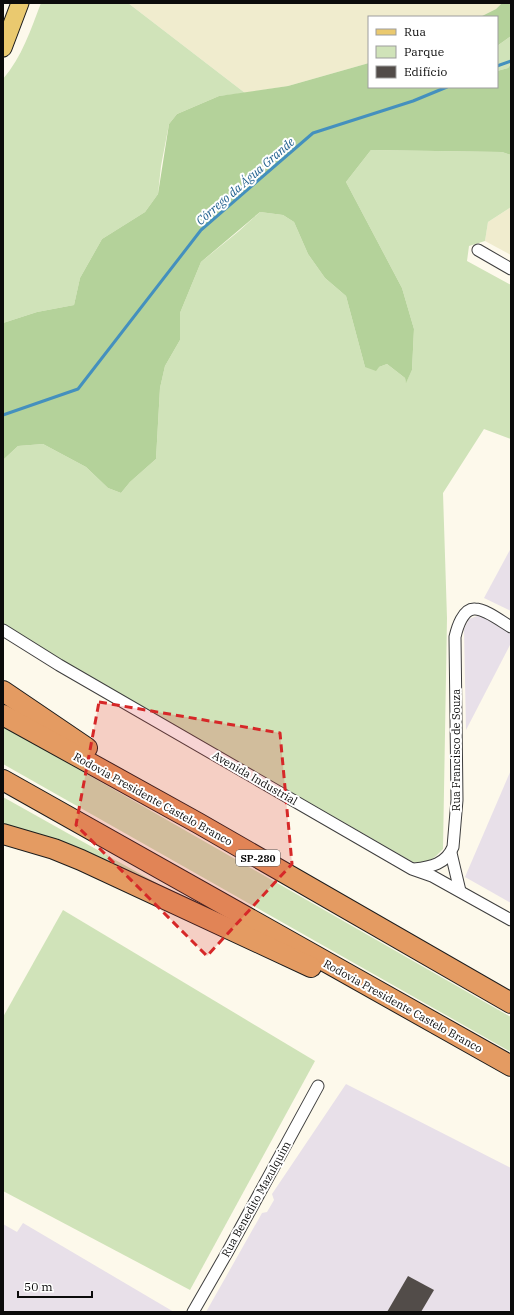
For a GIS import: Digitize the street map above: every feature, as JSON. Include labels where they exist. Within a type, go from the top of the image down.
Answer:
[{"type":"highway","points":[[3,691],[198,823]]},
{"type":"highway","name":"Rodovia Presidente Castelo Branco","points":[[3,715],[198,823],[511,1003]]},
{"type":"highway","name":"Rodovia Presidente Castelo Branco","points":[[3,780],[511,1066]]},
{"type":"highway","points":[[3,834],[54,849],[100,868],[310,967],[430,1021]]},
{"type":"main road","points":[[3,48],[20,3]]},
{"type":"street","points":[[478,250],[511,269]]},
{"type":"street","name":"Rua Francisco de Souza","points":[[451,853],[455,836],[455,637],[458,625],[461,619],[471,609],[476,609],[485,612],[511,627]]},
{"type":"street","name":"Avenida Industrial","points":[[3,630],[59,665],[412,869],[432,876],[511,920]]},
{"type":"street","points":[[412,869],[435,865],[451,853]]},
{"type":"street","points":[[451,853],[460,891]]},
{"type":"street","name":"Rua Benedito Mazulquim","points":[[193,1312],[318,1086]]},
{"type":"highlighted area","points":[[99,702],[280,733],[292,864],[207,956],[76,825]]},
{"type":"shaded area","points":[[128,3],[502,3],[496,9],[482,16],[368,16],[368,63],[288,86],[245,93]]},
{"type":"shaded area","points":[[511,207],[511,255],[485,241],[488,222]]},
{"type":"shaded area","points":[[511,548],[511,611],[484,598]]},
{"type":"shaded area","points":[[480,615],[511,634],[511,643],[466,730],[464,629],[469,619]]},
{"type":"shaded area","points":[[511,770],[511,903],[465,877]]},
{"type":"shaded area","points":[[346,1084],[511,1168],[511,1312],[206,1312],[262,1213],[267,1212],[274,1200],[272,1194]]},
{"type":"shaded area","points":[[23,1223],[174,1312],[3,1312],[3,1224],[17,1232]]},
{"type":"green space","points":[[41,3],[128,3],[245,93],[219,96],[177,114],[169,124],[161,166],[158,194],[145,212],[102,239],[80,278],[74,305],[37,312],[3,323],[3,79],[16,62],[21,52]]},
{"type":"green space","points":[[502,3],[511,3],[511,36],[498,45],[498,16],[482,16],[496,9]]},
{"type":"green space","points":[[511,36],[511,64],[508,68],[498,71],[498,45]]},
{"type":"green space","points":[[368,63],[368,88],[498,88],[498,71],[508,68],[511,64],[511,155],[502,152],[371,150],[346,182],[402,288],[414,329],[412,370],[406,383],[405,378],[387,364],[379,367],[376,371],[365,367],[346,296],[325,278],[308,254],[294,222],[283,215],[260,212],[201,262],[180,313],[180,340],[165,366],[160,388],[156,459],[130,482],[121,493],[108,488],[86,467],[43,444],[18,446],[3,460],[3,323],[37,312],[74,305],[80,278],[102,239],[145,212],[158,194],[169,124],[177,114],[219,96],[288,86]]},
{"type":"green space","points":[[371,150],[502,152],[511,155],[511,207],[488,222],[485,241],[469,246],[467,261],[511,285],[511,439],[484,429],[443,493],[447,618],[443,849],[433,858],[423,863],[413,862],[63,661],[3,623],[3,460],[18,446],[43,444],[86,467],[108,488],[121,493],[130,482],[156,459],[160,388],[165,366],[180,340],[180,313],[201,262],[260,212],[283,215],[294,222],[308,254],[325,278],[346,296],[365,367],[379,367],[387,364],[405,378],[406,382],[412,370],[414,329],[402,288],[346,182]]},
{"type":"green space","points":[[3,726],[511,1017],[511,1052],[3,764]]},
{"type":"green space","points":[[3,797],[210,913],[3,829]]},
{"type":"green space","points":[[63,910],[315,1061],[190,1290],[3,1191],[3,1017]]},
{"type":"building","points":[[408,1276],[434,1290],[421,1312],[387,1312]]},
{"type":"waterway","name":"Córrego da Água Grande","points":[[498,66],[511,61]]},
{"type":"waterway","name":"Córrego da Água Grande","points":[[3,415],[78,389],[201,230],[313,133],[413,101],[445,88]]}]
